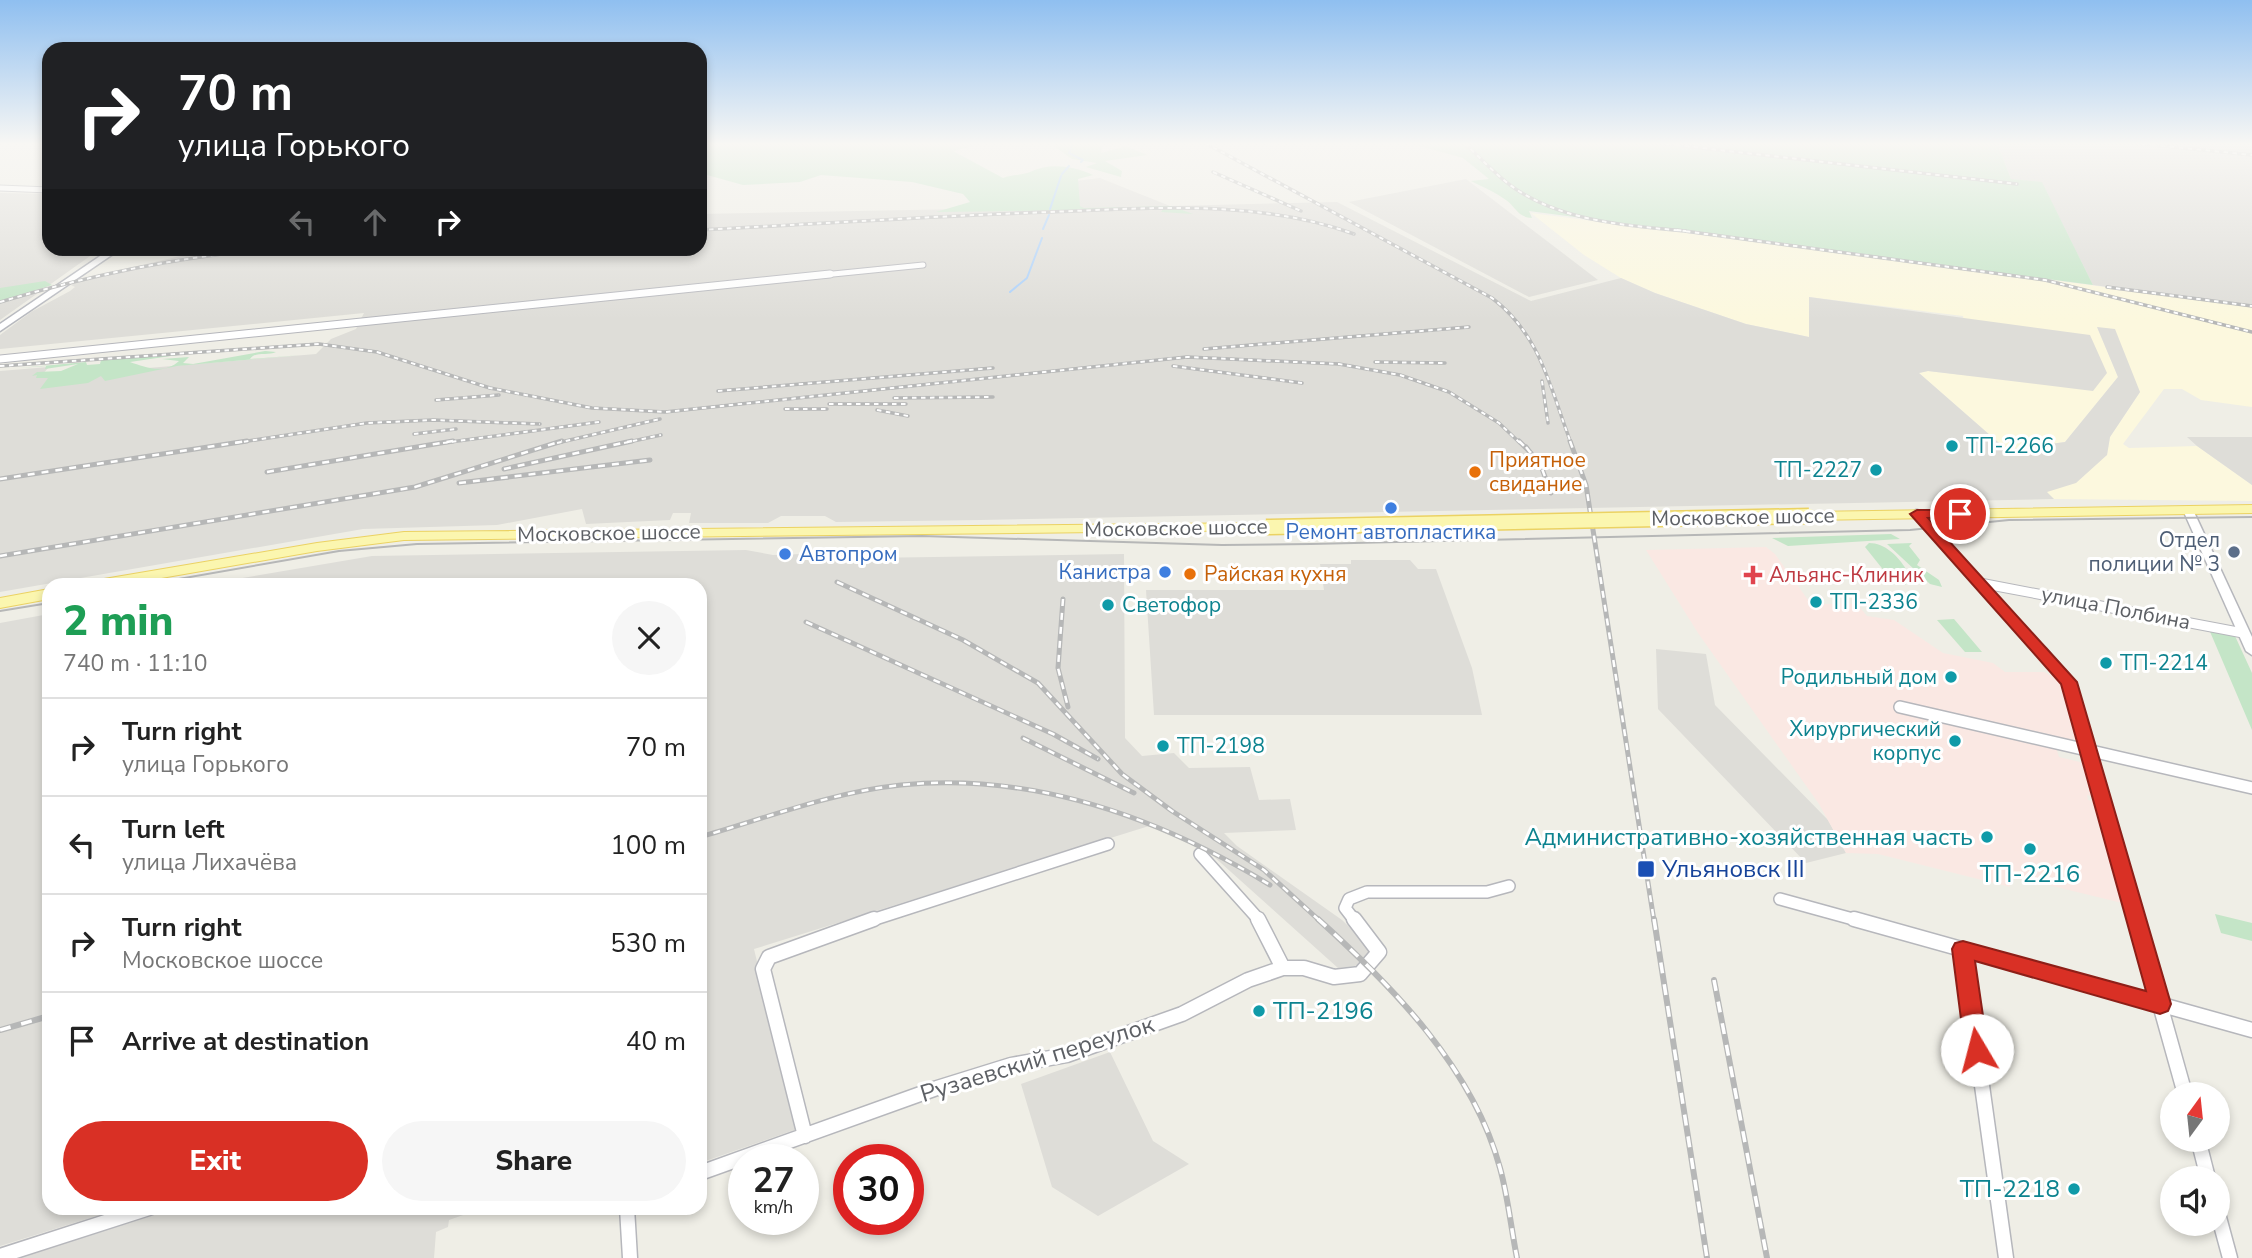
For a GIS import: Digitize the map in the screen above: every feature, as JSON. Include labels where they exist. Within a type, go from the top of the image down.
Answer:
[{"type":"main road","points":[[0,328],[106,256]]},
{"type":"main road","name":"Московское шоссе","points":[[138,578],[325,545],[413,536],[1266,527],[2252,509]]},
{"type":"main road","points":[[0,603],[42,595]]},
{"type":"street","points":[[0,359],[923,265]]},
{"type":"street","points":[[2188,510],[2248,634],[2252,651]]},
{"type":"street","points":[[1917,514],[2069,682],[2182,1082]]},
{"type":"street","name":"улица Полбина","points":[[1980,582],[2248,634]]},
{"type":"street","points":[[1900,707],[2252,788]]},
{"type":"street","points":[[805,1136],[763,969],[769,957],[917,904],[1108,844]]},
{"type":"street","points":[[1200,854],[1247,902],[1265,928],[1283,968]]},
{"type":"street","name":"Рузаевский переулок","points":[[707,1171],[948,1085],[1011,1065],[1080,1050],[1182,1014],[1248,980],[1283,968],[1313,970],[1334,977],[1360,974],[1379,952],[1345,908],[1349,899],[1367,892],[1488,892],[1508,886]]},
{"type":"street","points":[[1780,899],[2252,1030]]},
{"type":"street","points":[[1963,949],[2006,1258]]},
{"type":"street","points":[[0,1256],[127,1215]]},
{"type":"street","points":[[627,1215],[630,1258]]},
{"type":"street","points":[[2224,1236],[2230,1258]]},
{"type":"shaded area","points":[[0,202],[42,202],[42,256],[90,256],[0,320]]},
{"type":"shaded area","points":[[1073,202],[1159,202],[1170,206],[1337,202],[1531,301],[1621,278],[1655,293],[1746,324],[1809,337],[1809,297],[2090,335],[2107,373],[2093,391],[1928,371],[1919,373],[2007,450],[2065,442],[2118,377],[2097,327],[2115,329],[2140,392],[2110,437],[2107,455],[2076,483],[2047,492],[2054,499],[836,522],[825,516],[781,516],[768,523],[689,523],[691,513],[673,513],[670,520],[586,524],[582,509],[497,525],[363,529],[81,578],[42,578],[42,585],[0,592],[0,371],[49,367],[40,377],[316,354],[331,339],[356,329],[364,313],[0,349],[0,335],[31,312],[70,291],[75,287],[71,285],[81,279],[181,256],[707,256],[707,214],[1073,207]]},
{"type":"shaded area","points":[[1349,202],[1496,202],[1598,280],[1529,297]]},
{"type":"shaded area","points":[[2051,202],[2252,202],[2252,306],[2093,285]]},
{"type":"shaded area","points":[[1531,213],[2252,306],[2252,407],[2201,400],[2182,389],[2164,389],[2123,444],[2129,448],[2197,446],[2252,485],[2252,501],[2054,499],[2046,492],[2107,455],[2110,437],[2140,392],[2097,327],[2118,377],[2065,442],[2007,450],[1919,373],[1928,371],[1972,376],[1963,316],[1809,297],[1809,337],[1746,324],[1655,293],[1621,278],[1584,255]]},
{"type":"shaded area","points":[[2187,437],[2252,437],[2252,485],[2197,446]]},
{"type":"shaded area","points":[[1766,547],[1775,554],[1811,604],[1857,604],[1867,616],[1894,620],[1943,653],[1993,663],[2005,672],[2044,672],[2060,680],[2077,744],[2054,742],[2059,757],[2084,763],[2094,797],[2087,795],[2088,800],[2093,801],[2122,903],[2008,875],[2010,887],[1878,854],[1846,853],[1819,804],[1698,633],[1646,550]]},
{"type":"shaded area","points":[[746,550],[773,555],[861,552],[867,558],[1124,554],[1125,738],[1142,756],[1174,753],[1189,768],[1250,767],[1259,800],[1290,799],[1296,830],[1224,833],[1237,846],[1342,920],[1371,948],[1362,965],[1338,968],[1202,846],[1149,826],[754,949],[797,1129],[754,1144],[728,1144],[728,1153],[707,1161],[707,578],[242,578],[372,556]]},
{"type":"shaded area","points":[[1351,560],[1410,560],[1418,569],[1436,569],[1472,668],[1482,715],[1154,715],[1146,590],[1324,590],[1320,564],[1351,564]]},
{"type":"shaded area","points":[[42,615],[42,1215],[100,1215],[0,1246],[0,623]]},
{"type":"shaded area","points":[[1656,649],[1706,654],[1715,705],[1828,820],[1846,853],[1806,863],[1658,709]]},
{"type":"shaded area","points":[[1110,1052],[1153,1141],[1189,1164],[1098,1216],[1052,1187],[1021,1084]]},
{"type":"shaded area","points":[[153,1215],[463,1215],[449,1220],[448,1227],[436,1232],[434,1258],[18,1258]]},
{"type":"green space","points":[[970,202],[1080,202],[1080,206],[1084,208],[1171,206],[1193,214],[1161,212],[1163,209],[936,212]]},
{"type":"green space","points":[[2052,202],[2093,285],[1529,211],[1532,218],[1520,214],[1509,203]]},
{"type":"green space","points":[[45,281],[52,285],[0,301],[0,288]]},
{"type":"green space","points":[[265,351],[276,352],[255,355],[250,359],[302,355],[177,366],[105,381],[101,376],[88,383],[40,389],[48,378],[32,376],[37,372],[61,371],[78,364],[45,369],[46,366],[19,368],[86,362],[87,365],[100,364],[101,360],[191,353],[130,362],[161,369],[179,361],[162,359],[189,357],[183,363],[193,364]]},
{"type":"green space","points":[[1891,534],[1900,539],[1788,546],[1772,538]]},
{"type":"green space","points":[[1869,543],[1886,548],[1899,559],[1906,569],[1896,570],[1904,576],[1906,585],[1893,582],[1865,547]]},
{"type":"green space","points":[[1912,543],[1909,546],[1920,560],[1917,565],[1939,580],[1942,587],[1930,584],[1887,544]]},
{"type":"green space","points":[[1954,619],[1982,652],[1965,652],[1937,620]]},
{"type":"green space","points":[[2208,627],[2235,636],[2252,673],[2252,730]]},
{"type":"green space","points":[[2215,914],[2252,923],[2252,941],[2221,933]]},
{"type":"waterway","points":[[1050,209],[1052,202]]},
{"type":"waterway","points":[[1043,229],[1049,215]]},
{"type":"waterway","points":[[1010,292],[1027,278],[1042,238]]},
{"type":"tram line","points":[[184,578],[339,551],[417,544],[922,536],[1222,545],[1311,544],[1910,530],[2009,520],[2252,517]]},
{"type":"tram line","points":[[0,611],[42,604]]},
{"type":"railway","points":[[1280,202],[1301,211]]},
{"type":"railway","points":[[1314,202],[1492,298],[1509,313],[1522,329],[1542,364],[1571,443]]},
{"type":"railway","points":[[1539,202],[1601,221],[1681,230]]},
{"type":"railway","points":[[707,230],[962,216],[1204,208],[1280,215],[1354,234]]},
{"type":"railway","points":[[1681,230],[1686,231]]},
{"type":"railway","points":[[1681,230],[2045,280],[2252,332]]},
{"type":"railway","points":[[0,302],[135,268],[210,256]]},
{"type":"railway","points":[[2107,287],[2252,306]]},
{"type":"railway","points":[[1204,349],[1469,327]]},
{"type":"railway","points":[[0,366],[319,344],[377,352],[490,388],[592,408],[665,412],[1187,357],[1339,364],[1400,375],[1449,392],[1499,423],[1520,443]]},
{"type":"railway","points":[[1375,362],[1445,363]]},
{"type":"railway","points":[[1173,366],[1302,383]]},
{"type":"railway","points":[[718,391],[993,368]]},
{"type":"railway","points":[[1542,381],[1548,423]]},
{"type":"railway","points":[[436,400],[499,395]]},
{"type":"railway","points":[[894,398],[993,397]]},
{"type":"railway","points":[[829,404],[906,404]]},
{"type":"railway","points":[[785,409],[827,409]]},
{"type":"railway","points":[[877,410],[908,416]]},
{"type":"railway","points":[[557,443],[660,419]]},
{"type":"railway","points":[[235,443],[367,423],[433,420],[540,424]]},
{"type":"railway","points":[[443,443],[599,422]]},
{"type":"railway","points":[[414,434],[456,429]]},
{"type":"railway","points":[[624,443],[661,435]]},
{"type":"railway","points":[[0,479],[247,441]]},
{"type":"railway","points":[[267,472],[453,441]]},
{"type":"railway","points":[[0,556],[415,487],[562,441]]},
{"type":"railway","points":[[504,469],[632,441]]},
{"type":"railway","points":[[1519,441],[1530,452]]},
{"type":"railway","points":[[1570,441],[1586,485],[1654,921]]},
{"type":"railway","points":[[1526,447],[1530,452]]},
{"type":"railway","points":[[1530,452],[1541,466],[1551,493]]},
{"type":"railway","points":[[459,483],[650,460]]},
{"type":"railway","points":[[837,582],[963,640],[1038,683],[1122,774],[1172,811],[1264,870],[1320,921]]},
{"type":"railway","points":[[1063,599],[1058,668],[1068,707]]},
{"type":"railway","points":[[806,622],[1053,734],[1098,759]]},
{"type":"railway","points":[[1023,738],[1134,793]]},
{"type":"railway","points":[[707,835],[800,806],[876,788],[950,783],[999,786],[1047,793],[1139,820],[1184,839],[1270,885]]},
{"type":"railway","points":[[1318,919],[1401,1001],[1450,1063],[1471,1096],[1488,1131],[1500,1168],[1517,1258]]},
{"type":"railway","points":[[1654,919],[1707,1258]]},
{"type":"railway","points":[[1714,980],[1767,1258]]},
{"type":"railway","points":[[0,1030],[42,1018]]},
{"type":"place","name":"ТП-2266","points":[[1952,446]]},
{"type":"place","name":"ТП-2227","points":[[1876,470]]},
{"type":"place","name":"Приятное свидание","points":[[1475,472]]},
{"type":"place","name":"Ремонт автопластика","points":[[1391,508]]},
{"type":"place","name":"Отдел полиции № 3","points":[[2234,552]]},
{"type":"place","name":"Автопром","points":[[785,554]]},
{"type":"place","name":"Канистра","points":[[1165,572]]},
{"type":"place","name":"Райская кухня","points":[[1190,574]]},
{"type":"place","name":"Альянс-Клиник","points":[[1753,575]]},
{"type":"place","name":"ТП-2336","points":[[1816,602]]},
{"type":"place","name":"Светофор","points":[[1108,605]]},
{"type":"place","name":"ТП-2214","points":[[2106,663]]},
{"type":"place","name":"Родильный дом","points":[[1951,677]]},
{"type":"place","name":"Хирургический корпус","points":[[1955,741]]},
{"type":"place","name":"ТП-2198","points":[[1163,746]]},
{"type":"place","name":"Административно-хозяйственная часть","points":[[1987,837]]},
{"type":"place","name":"ТП-2216","points":[[2030,849]]},
{"type":"place","name":"Ульяновск III","points":[[1646,869]]},
{"type":"place","name":"ТП-2196","points":[[1259,1011]]},
{"type":"place","name":"ТП-2218","points":[[2074,1189]]},
{"type":"route","points":[[1960,514],[1917,514],[2069,682],[2160,1004],[1963,949],[1977,1050]]}]
